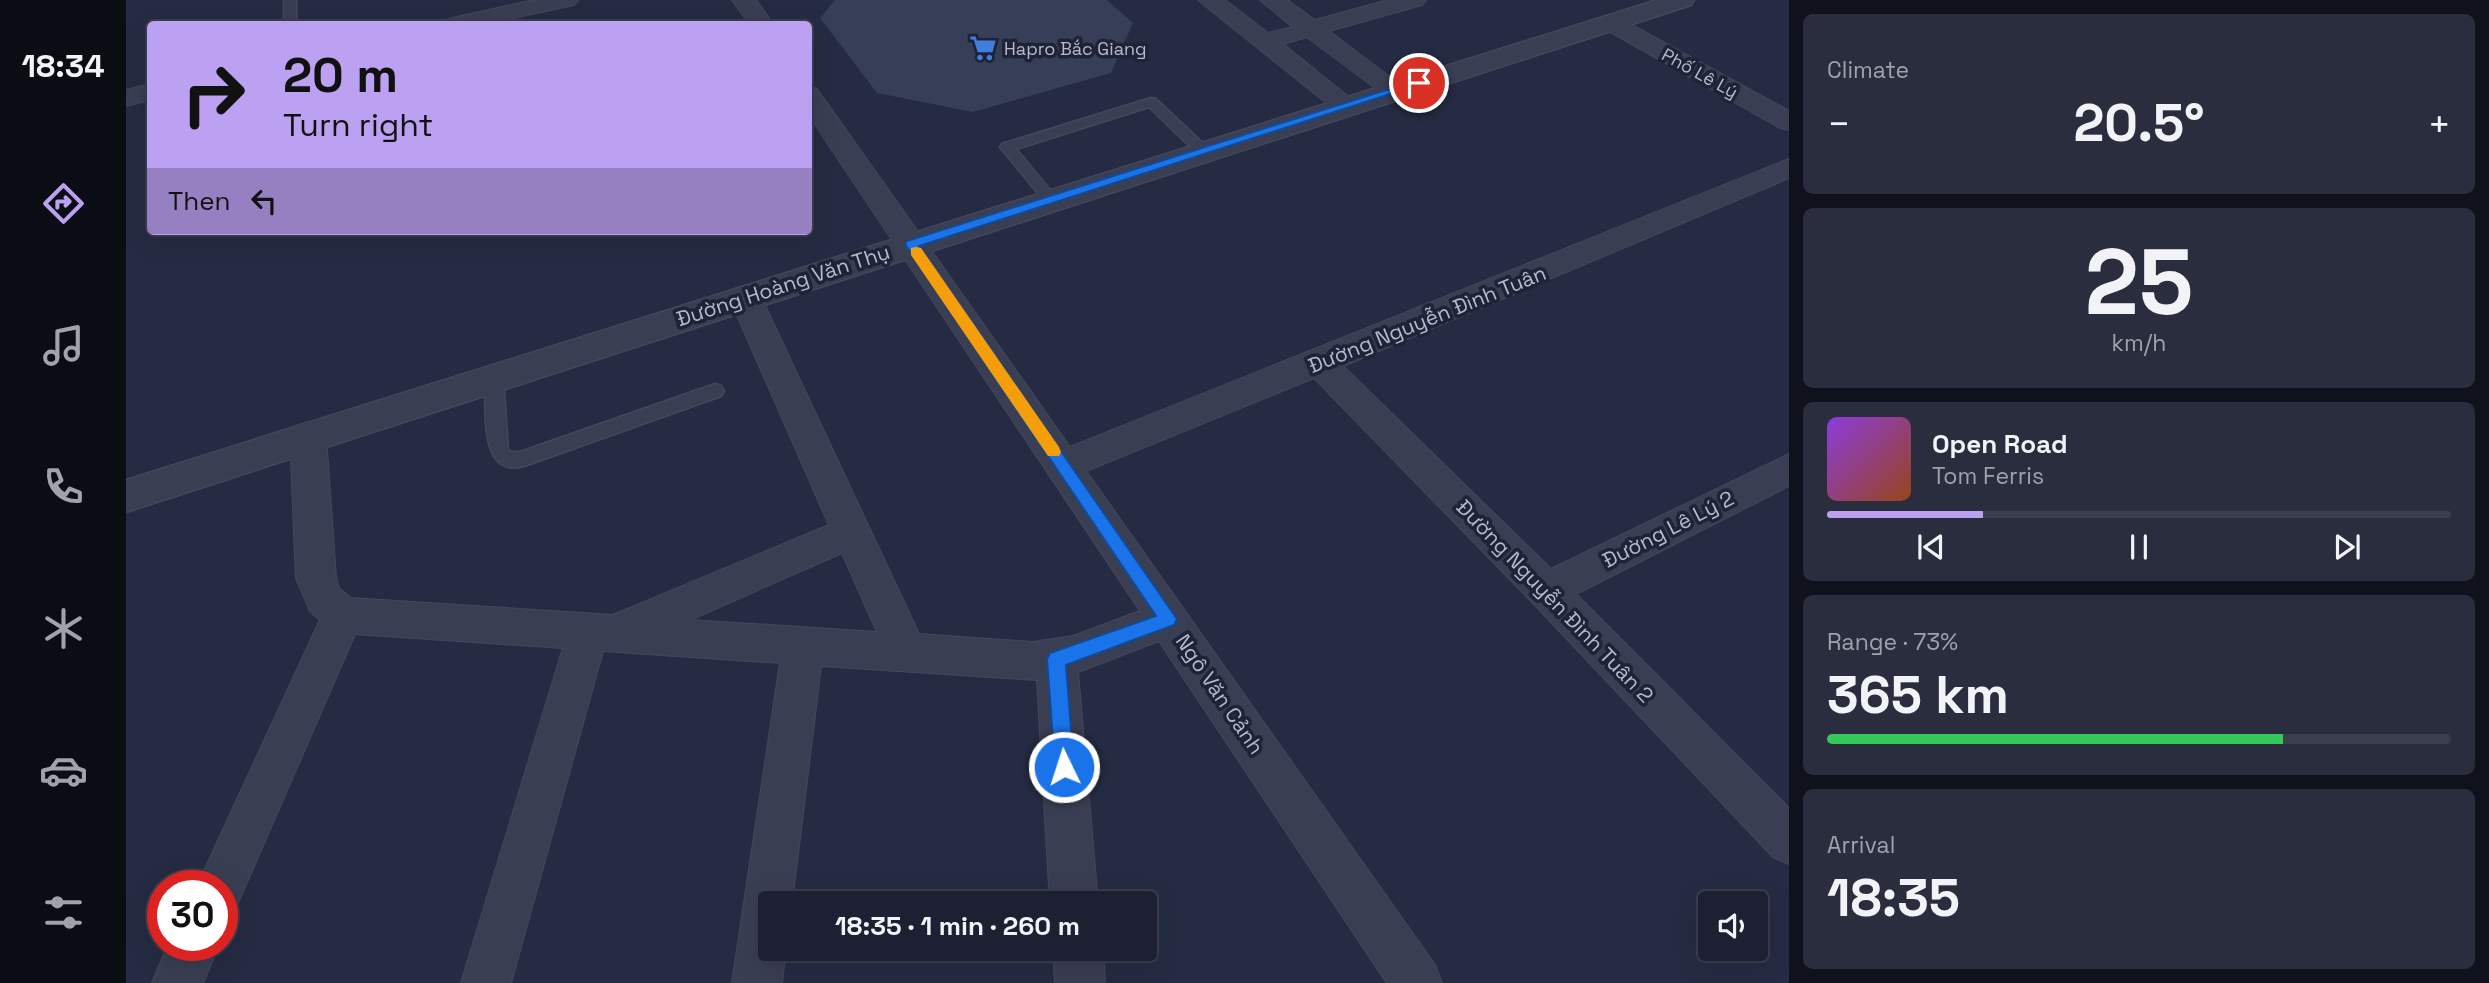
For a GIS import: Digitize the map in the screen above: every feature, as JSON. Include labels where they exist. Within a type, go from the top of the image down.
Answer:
[{"type":"street","points":[[470,21],[566,0]]},
{"type":"street","points":[[744,0],[759,21]]},
{"type":"street","points":[[1210,0],[1346,106]]},
{"type":"street","points":[[1272,0],[1395,91]]},
{"type":"street","points":[[1264,42],[1413,0]]},
{"type":"street","name":"Đường Hoàng Văn Thụ","points":[[126,496],[1682,0]]},
{"type":"street","name":"Phố Lê Lý","points":[[1611,23],[1789,122]]},
{"type":"street","points":[[126,98],[147,93]]},
{"type":"street","name":"Ngô Văn Cảnh","points":[[812,100],[1417,983]]},
{"type":"street","name":"Đường Nguyễn Đình Tuân","points":[[1063,465],[1320,363],[1789,168]]},
{"type":"street","points":[[745,297],[907,653]]},
{"type":"street","name":"Đường Nguyễn Đình Tuân 2","points":[[1320,363],[1546,590],[1789,841]]},
{"type":"street","points":[[309,436],[316,578],[324,599],[343,615],[1033,661],[1073,655],[1168,619]]},
{"type":"street","name":"Đường Lê Lý 2","points":[[1546,590],[1789,468]]},
{"type":"street","points":[[486,983],[601,633],[852,532]]},
{"type":"street","points":[[228,870],[343,615]]},
{"type":"street","points":[[757,983],[803,647]]},
{"type":"street","points":[[1056,659],[1073,891]]},
{"type":"street","points":[[177,983],[187,961]]},
{"type":"street","points":[[1079,961],[1080,983]]},
{"type":"lane","points":[[290,0],[290,21]]},
{"type":"lane","points":[[1051,200],[1007,147],[1151,102],[1204,152]]},
{"type":"lane","points":[[494,377],[499,452],[506,460],[520,460],[715,391]]},
{"type":"building","name":"Hapro Bắc Giang","points":[[835,0],[1107,0],[1133,23],[1111,73],[973,112],[877,93],[820,18]]},
{"type":"slow traffic","points":[[916,251],[1053,452]]},
{"type":"place","name":"Hapro Bắc Giang","points":[[983,48]]},
{"type":"route","points":[[1064,767],[1056,659],[1168,619],[911,244],[1419,83]]}]
